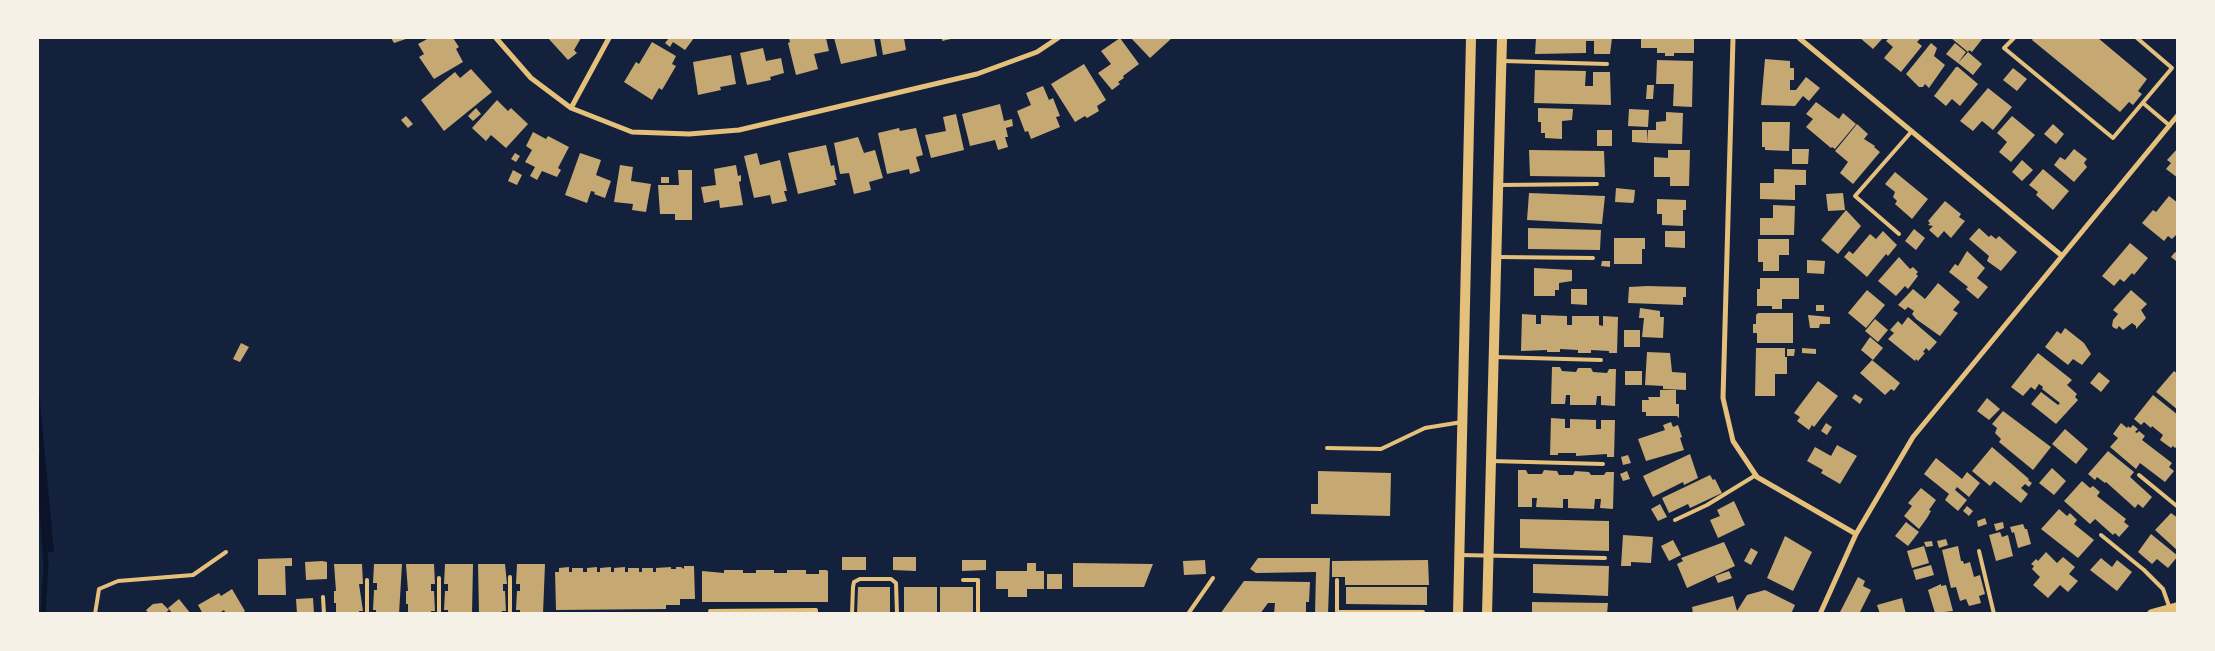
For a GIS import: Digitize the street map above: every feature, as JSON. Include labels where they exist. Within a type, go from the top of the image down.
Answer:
[{"type":"main road","points":[[1458,614],[1471,38]]},
{"type":"main road","points":[[1487,614],[1502,38]]},
{"type":"main road","points":[[2152,614],[2174,608]]},
{"type":"street","points":[[496,38],[531,78],[571,108],[632,132],[689,134],[740,130],[977,74],[1037,52],[1058,38]]},
{"type":"street","points":[[571,108],[609,38]]},
{"type":"street","points":[[1733,38],[1723,398],[1733,441],[1756,475],[1856,534]]},
{"type":"street","points":[[1800,38],[2061,255]]},
{"type":"street","points":[[1820,614],[1856,534],[1913,437],[2178,115]]},
{"type":"lane","points":[[2014,38],[2004,48],[2113,138],[2172,68],[2137,38]]},
{"type":"lane","points":[[1501,62],[1607,64]]},
{"type":"lane","points":[[2143,103],[2169,125]]},
{"type":"lane","points":[[1899,234],[1855,196],[1912,131]]},
{"type":"lane","points":[[1498,185],[1598,184]]},
{"type":"lane","points":[[1496,257],[1593,258]]},
{"type":"lane","points":[[1494,357],[1601,360]]},
{"type":"lane","points":[[1326,448],[1380,450],[1425,428],[1462,422]]},
{"type":"lane","points":[[1491,461],[1603,464]]},
{"type":"lane","points":[[1675,520],[1707,505],[1756,475]]},
{"type":"lane","points":[[2139,475],[2178,507]]},
{"type":"lane","points":[[2101,535],[2144,570],[2163,589],[2174,608]]},
{"type":"lane","points":[[1979,551],[1994,614]]},
{"type":"lane","points":[[95,614],[99,589],[118,581],[193,575],[226,552]]},
{"type":"lane","points":[[1459,555],[1605,558]]},
{"type":"lane","points":[[510,577],[510,614]]},
{"type":"lane","points":[[439,578],[439,614]]},
{"type":"lane","points":[[1188,614],[1213,578]]},
{"type":"lane","points":[[852,614],[852,588],[854,582],[860,579],[891,579],[896,583],[897,614]]},
{"type":"lane","points":[[367,580],[367,614]]},
{"type":"lane","points":[[963,580],[978,580],[978,614]]},
{"type":"lane","points":[[1337,580],[1337,613],[1423,612]]},
{"type":"lane","points":[[323,597],[324,614]]},
{"type":"lane","points":[[710,611],[816,610],[816,614]]},
{"type":"water","points":[[38,389],[54,552],[48,552],[38,428]]},
{"type":"building","points":[[391,38],[409,38],[394,43]]},
{"type":"building","points":[[429,38],[453,38],[459,47],[456,49],[463,62],[434,79],[419,57],[424,54],[418,44]]},
{"type":"building","points":[[548,38],[581,38],[574,50],[577,53],[568,60]]},
{"type":"building","points":[[669,38],[694,38],[685,50],[673,42],[670,47],[665,43]]},
{"type":"building","points":[[789,38],[826,38],[829,51],[814,54],[818,69],[796,75],[788,43],[790,42]]},
{"type":"building","points":[[834,38],[874,38],[877,56],[841,64]]},
{"type":"building","points":[[880,38],[904,38],[906,50],[883,55]]},
{"type":"building","points":[[942,38],[955,38],[942,41]]},
{"type":"building","points":[[1120,38],[1139,64],[1123,76],[1124,78],[1118,82],[1120,84],[1112,90],[1098,73],[1111,64],[1101,51]]},
{"type":"building","points":[[1131,38],[1172,38],[1150,58]]},
{"type":"building","points":[[1536,38],[1612,38],[1610,54],[1594,54],[1594,41],[1586,41],[1586,53],[1535,54]]},
{"type":"building","points":[[1641,38],[1694,38],[1694,53],[1674,53],[1674,56],[1665,56],[1665,53],[1657,53],[1657,48],[1641,48]]},
{"type":"building","points":[[1860,38],[1883,38],[1873,49]]},
{"type":"building","points":[[1889,38],[1921,38],[1917,42],[1922,46],[1901,72],[1884,58],[1893,47],[1886,41]]},
{"type":"building","points":[[1951,38],[1983,38],[1972,52],[1969,50],[1968,52]]},
{"type":"building","points":[[2033,38],[2098,38],[2147,79],[2138,91],[2142,94],[2133,105],[2129,102],[2120,112],[2032,40]]},
{"type":"building","points":[[652,42],[676,56],[672,64],[676,66],[662,90],[659,88],[652,100],[624,82],[636,62],[639,64]]},
{"type":"building","points":[[1931,43],[1937,48],[1934,56],[1945,65],[1929,88],[1925,84],[1923,87],[1919,87],[1906,74]]},
{"type":"building","points":[[1955,43],[1966,52],[1958,63],[1946,54]]},
{"type":"building","points":[[763,48],[766,61],[781,58],[784,73],[770,77],[771,80],[747,85],[740,53]]},
{"type":"building","points":[[1968,52],[1982,64],[1973,75],[1958,63]]},
{"type":"building","points":[[731,55],[736,84],[720,87],[721,90],[698,95],[693,62]]},
{"type":"building","points":[[1765,59],[1790,61],[1790,68],[1794,68],[1794,80],[1790,80],[1790,90],[1796,90],[1806,77],[1820,88],[1809,101],[1803,96],[1795,106],[1761,105]]},
{"type":"building","points":[[1657,60],[1693,61],[1692,107],[1673,106],[1674,84],[1656,84]]},
{"type":"building","points":[[1084,64],[1106,100],[1097,106],[1099,111],[1075,122],[1051,84]]},
{"type":"building","points":[[1956,67],[1978,84],[1960,106],[1952,99],[1946,106],[1934,96]]},
{"type":"building","points":[[2013,68],[2027,79],[2017,91],[2003,80]]},
{"type":"building","points":[[471,69],[492,92],[444,131],[421,100],[455,72],[460,78]]},
{"type":"building","points":[[1535,70],[1586,71],[1585,86],[1593,86],[1593,72],[1610,72],[1611,105],[1534,103]]},
{"type":"building","points":[[1647,85],[1654,85],[1653,99],[1646,99]]},
{"type":"building","points":[[1043,86],[1049,100],[1053,98],[1060,116],[1056,117],[1060,127],[1031,139],[1028,131],[1025,132],[1017,111],[1031,105],[1026,93]]},
{"type":"building","points":[[1988,88],[2012,107],[1993,130],[1982,121],[1973,131],[1960,121]]},
{"type":"building","points":[[497,100],[508,111],[511,108],[528,124],[506,148],[491,135],[486,141],[472,128]]},
{"type":"building","points":[[1816,102],[1839,119],[1843,113],[1856,124],[1835,149],[1831,148],[1806,127],[1813,119],[1806,114]]},
{"type":"building","points":[[1000,104],[1004,121],[1012,119],[1013,126],[1006,128],[1008,137],[1005,137],[1008,147],[998,150],[995,140],[970,146],[962,114]]},
{"type":"building","points":[[476,108],[481,114],[473,121],[468,116]]},
{"type":"building","points":[[1538,108],[1573,109],[1572,120],[1562,121],[1562,139],[1545,138],[1545,133],[1541,133],[1541,122],[1538,122]]},
{"type":"building","points":[[1629,109],[1649,110],[1648,127],[1628,126]]},
{"type":"building","points":[[1666,112],[1683,113],[1682,144],[1647,143],[1648,130],[1656,130],[1656,122],[1666,121]]},
{"type":"building","points":[[956,114],[964,150],[931,158],[925,135],[946,131],[943,117]]},
{"type":"building","points":[[406,116],[413,124],[408,128],[401,120]]},
{"type":"building","points":[[2012,116],[2035,135],[2011,162],[1999,152],[2007,142],[1997,133]]},
{"type":"building","points":[[1762,122],[1790,122],[1789,151],[1765,150],[1765,147],[1762,147]]},
{"type":"building","points":[[1857,124],[1868,134],[1864,139],[1875,146],[1880,152],[1853,184],[1840,173],[1848,162],[1835,151]]},
{"type":"building","points":[[2053,124],[2064,134],[2056,144],[2044,134]]},
{"type":"building","points":[[899,128],[900,131],[916,128],[923,155],[916,157],[920,171],[910,174],[909,169],[887,174],[878,133]]},
{"type":"building","points":[[1597,130],[1612,130],[1612,146],[1597,146]]},
{"type":"building","points":[[1632,130],[1647,130],[1647,143],[1632,142]]},
{"type":"building","points":[[533,132],[546,139],[548,136],[569,147],[558,168],[561,170],[557,177],[542,171],[537,180],[530,176],[535,167],[525,162],[532,150],[526,146]]},
{"type":"building","points":[[858,137],[864,153],[875,150],[883,178],[869,182],[871,190],[854,194],[849,173],[840,174],[834,143]]},
{"type":"building","points":[[826,145],[831,166],[834,165],[836,185],[798,194],[788,153]]},
{"type":"building","points":[[2178,148],[2178,178],[2166,169],[2171,163],[2167,160]]},
{"type":"building","points":[[1792,149],[1809,149],[1808,164],[1792,164]]},
{"type":"building","points":[[2074,149],[2087,159],[2084,163],[2087,167],[2074,182],[2054,165],[2060,157],[2065,160]]},
{"type":"building","points":[[1529,150],[1604,151],[1605,177],[1530,176]]},
{"type":"building","points":[[1668,150],[1690,150],[1689,186],[1670,186],[1670,177],[1654,177],[1654,157],[1668,158]]},
{"type":"building","points":[[515,153],[520,156],[516,162],[511,159]]},
{"type":"building","points":[[580,153],[601,160],[596,175],[611,181],[605,198],[591,191],[587,203],[565,195]]},
{"type":"building","points":[[757,153],[760,165],[780,160],[787,191],[784,191],[787,201],[772,204],[770,195],[754,198],[744,156]]},
{"type":"building","points":[[2022,160],[2033,170],[2022,181],[2012,172]]},
{"type":"building","points":[[620,165],[633,167],[631,181],[651,184],[646,212],[632,210],[633,204],[614,202]]},
{"type":"building","points":[[736,165],[738,176],[741,175],[741,181],[739,182],[743,205],[720,208],[719,200],[704,203],[701,187],[716,185],[714,169]]},
{"type":"building","points":[[1774,169],[1806,170],[1806,185],[1795,185],[1795,200],[1760,199],[1760,183],[1774,183]]},
{"type":"building","points":[[2043,169],[2069,191],[2053,210],[2036,195],[2038,192],[2029,185]]},
{"type":"building","points":[[513,170],[522,175],[517,185],[508,181]]},
{"type":"building","points":[[678,170],[692,170],[692,220],[675,220],[675,214],[660,214],[658,185],[679,185]]},
{"type":"building","points":[[1895,172],[1928,199],[1912,219],[1895,204],[1897,201],[1893,197],[1895,192],[1885,184]]},
{"type":"building","points":[[661,177],[669,177],[669,183],[661,183]]},
{"type":"building","points":[[1616,188],[1635,190],[1633,203],[1615,202]]},
{"type":"building","points":[[1529,193],[1605,196],[1602,224],[1527,220]]},
{"type":"building","points":[[1843,193],[1845,210],[1828,211],[1826,194]]},
{"type":"building","points":[[2169,196],[2178,203],[2178,233],[2172,239],[2168,236],[2164,241],[2142,223],[2153,210],[2156,212]]},
{"type":"building","points":[[1657,199],[1686,200],[1686,210],[1683,210],[1683,226],[1662,225],[1662,214],[1657,214]]},
{"type":"building","points":[[1945,201],[1961,214],[1959,217],[1965,221],[1951,238],[1944,231],[1938,238],[1929,230],[1933,226],[1928,225],[1930,223],[1928,221]]},
{"type":"building","points":[[1773,205],[1795,206],[1794,235],[1760,235],[1760,218],[1773,218]]},
{"type":"building","points":[[1846,210],[1861,226],[1838,254],[1821,240]]},
{"type":"building","points":[[1528,228],[1601,230],[1600,250],[1528,249]]},
{"type":"building","points":[[1979,228],[1989,237],[1991,235],[1996,239],[1999,236],[2017,252],[2001,271],[1987,261],[1989,256],[1969,239]]},
{"type":"building","points":[[1914,229],[1925,238],[1916,250],[1905,241]]},
{"type":"building","points":[[1665,231],[1685,231],[1685,248],[1665,247]]},
{"type":"building","points":[[1883,231],[1897,245],[1888,256],[1886,254],[1867,277],[1844,257],[1849,251],[1853,254],[1870,234],[1876,239]]},
{"type":"building","points":[[1614,238],[1645,238],[1645,249],[1642,249],[1642,264],[1614,264]]},
{"type":"building","points":[[1758,239],[1789,239],[1789,255],[1779,255],[1779,271],[1763,271],[1763,262],[1758,262]]},
{"type":"building","points":[[2130,243],[2148,258],[2134,275],[2132,273],[2124,282],[2120,279],[2114,286],[2102,276]]},
{"type":"building","points":[[1967,251],[1985,268],[1977,278],[1988,287],[1978,299],[1966,289],[1968,287],[1949,272],[1955,264],[1958,266]]},
{"type":"building","points":[[2175,252],[2178,254],[2176,261],[2171,257]]},
{"type":"building","points":[[1899,257],[1910,269],[1913,267],[1918,272],[1916,274],[1918,276],[1908,289],[1905,286],[1896,296],[1878,281]]},
{"type":"building","points":[[1807,260],[1825,261],[1824,274],[1807,273]]},
{"type":"building","points":[[1602,261],[1610,261],[1610,267],[1601,266]]},
{"type":"building","points":[[1534,268],[1572,270],[1572,281],[1559,283],[1559,290],[1555,290],[1555,296],[1534,296]]},
{"type":"building","points":[[1760,278],[1799,278],[1799,299],[1782,299],[1782,309],[1772,309],[1772,306],[1757,306],[1757,289],[1760,289]]},
{"type":"building","points":[[1938,283],[1960,302],[1953,310],[1958,313],[1940,336],[1916,319],[1912,314],[1914,311],[1908,307],[1905,310],[1898,305],[1913,289],[1925,299]]},
{"type":"building","points":[[1629,287],[1686,287],[1686,297],[1683,297],[1683,305],[1628,303]]},
{"type":"building","points":[[1571,289],[1587,289],[1587,305],[1571,304]]},
{"type":"building","points":[[1867,290],[1885,305],[1866,328],[1848,313]]},
{"type":"building","points":[[2131,290],[2147,304],[2141,310],[2146,318],[2136,329],[2136,326],[2132,323],[2123,330],[2119,326],[2117,329],[2114,328],[2112,326],[2113,320],[2118,314],[2113,310]]},
{"type":"building","points":[[1816,305],[1824,305],[1824,311],[1816,311]]},
{"type":"building","points":[[1640,308],[1660,311],[1660,317],[1664,317],[1663,338],[1642,337],[1644,318],[1639,318]]},
{"type":"building","points":[[1758,313],[1793,313],[1793,343],[1757,343],[1757,333],[1753,333],[1753,324],[1756,324],[1756,315]]},
{"type":"building","points":[[1522,314],[1536,315],[1536,324],[1541,324],[1541,315],[1567,316],[1567,325],[1572,325],[1572,316],[1599,316],[1599,325],[1603,326],[1603,316],[1618,317],[1617,353],[1591,350],[1591,353],[1578,353],[1578,350],[1560,349],[1560,352],[1547,352],[1547,350],[1521,351]]},
{"type":"building","points":[[1808,315],[1830,317],[1830,324],[1820,324],[1819,328],[1810,328]]},
{"type":"building","points":[[1908,317],[1937,342],[1929,351],[1926,348],[1923,352],[1925,353],[1918,361],[1916,359],[1915,361],[1888,339],[1894,333],[1890,330],[1898,321],[1902,325]]},
{"type":"building","points":[[1875,319],[1888,330],[1878,342],[1865,331]]},
{"type":"building","points":[[2065,328],[2084,343],[2091,354],[2082,365],[2073,359],[2068,365],[2045,347],[2057,331],[2061,334]]},
{"type":"building","points":[[1624,330],[1640,330],[1640,347],[1624,347]]},
{"type":"building","points":[[1870,337],[1883,348],[1873,360],[1861,350]]},
{"type":"building","points":[[241,343],[249,347],[240,362],[233,359]]},
{"type":"building","points":[[1756,348],[1785,348],[1787,374],[1775,374],[1775,396],[1755,396]]},
{"type":"building","points":[[1802,348],[1816,349],[1816,354],[1802,353]]},
{"type":"building","points":[[1787,349],[1795,349],[1794,356],[1787,356]]},
{"type":"building","points":[[1647,352],[1670,353],[1672,372],[1686,373],[1686,390],[1663,389],[1663,386],[1645,385]]},
{"type":"building","points":[[2038,353],[2072,380],[2067,385],[2077,394],[2075,397],[2078,400],[2056,424],[2031,404],[2041,392],[2058,405],[2060,403],[2042,389],[2043,387],[2039,384],[2035,390],[2031,387],[2023,396],[2011,387]]},
{"type":"building","points":[[1872,360],[1900,383],[1894,391],[1891,389],[1885,395],[1860,373]]},
{"type":"building","points":[[1552,367],[1560,367],[1562,371],[1576,372],[1578,368],[1591,368],[1593,372],[1607,373],[1609,369],[1616,369],[1615,406],[1601,405],[1601,396],[1597,396],[1596,405],[1570,405],[1570,395],[1566,395],[1565,404],[1551,404]]},
{"type":"building","points":[[1625,371],[1642,371],[1642,385],[1625,385]]},
{"type":"building","points":[[2174,371],[2178,374],[2178,410],[2156,392]]},
{"type":"building","points":[[2099,372],[2110,381],[2101,392],[2090,383]]},
{"type":"building","points":[[1818,381],[1838,396],[1814,427],[1812,425],[1809,430],[1797,421],[1800,417],[1794,413]]},
{"type":"building","points":[[1660,390],[1676,390],[1679,418],[1677,416],[1646,416],[1646,412],[1642,412],[1642,400],[1649,400],[1648,397],[1660,397]]},
{"type":"building","points":[[1855,394],[1863,399],[1860,404],[1852,398]]},
{"type":"building","points":[[2153,395],[2178,415],[2178,446],[2175,448],[2173,446],[2171,448],[2160,440],[2163,435],[2152,426],[2151,428],[2144,422],[2141,425],[2134,419]]},
{"type":"building","points":[[1987,398],[2000,409],[1989,420],[1977,411]]},
{"type":"building","points":[[2003,411],[2051,447],[2033,470],[1999,442],[2001,439],[1995,433],[1997,428],[1992,424]]},
{"type":"building","points":[[1551,418],[1565,419],[1565,428],[1570,428],[1570,419],[1596,420],[1596,429],[1601,429],[1601,420],[1615,420],[1614,457],[1607,457],[1607,454],[1576,456],[1576,453],[1550,455]]},
{"type":"building","points":[[1671,422],[1673,427],[1678,425],[1684,450],[1646,461],[1638,439],[1665,430],[1663,425]]},
{"type":"building","points":[[1826,423],[1832,427],[1827,435],[1821,431]]},
{"type":"building","points":[[2121,423],[2127,428],[2133,425],[2138,429],[2135,432],[2139,431],[2145,436],[2142,440],[2172,463],[2169,467],[2174,471],[2165,482],[2140,463],[2136,469],[2110,447],[2118,438],[2113,434]]},
{"type":"building","points":[[2065,429],[2088,449],[2076,464],[2052,444]]},
{"type":"building","points":[[1837,445],[1857,456],[1840,484],[1821,473],[1823,470],[1807,461],[1815,447],[1831,456]]},
{"type":"building","points":[[1992,447],[2032,483],[2029,487],[2025,484],[2021,488],[2028,494],[2021,503],[1994,481],[1990,486],[1972,471]]},
{"type":"building","points":[[2108,451],[2134,472],[2130,477],[2152,497],[2143,508],[2138,504],[2135,508],[2106,482],[2097,477],[2095,480],[2088,474]]},
{"type":"building","points":[[1690,454],[1698,478],[1684,485],[1683,482],[1653,497],[1643,476]]},
{"type":"building","points":[[1628,455],[1631,463],[1623,465],[1621,457]]},
{"type":"building","points":[[1936,458],[1962,479],[1967,472],[1980,483],[1969,497],[1957,487],[1955,490],[1967,500],[1958,511],[1945,500],[1949,494],[1924,474]]},
{"type":"building","points":[[2052,468],[2066,481],[2054,495],[2039,483]]},
{"type":"building","points":[[1518,470],[1526,470],[1528,474],[1542,474],[1544,470],[1557,471],[1559,475],[1573,475],[1575,471],[1589,472],[1591,475],[1604,475],[1606,472],[1614,472],[1613,509],[1600,508],[1601,499],[1595,499],[1594,509],[1568,508],[1568,499],[1563,499],[1563,508],[1536,507],[1537,498],[1532,498],[1532,507],[1518,507]]},
{"type":"building","points":[[1318,471],[1391,473],[1390,516],[1311,514],[1311,504],[1318,504]]},
{"type":"building","points":[[1627,471],[1630,479],[1623,481],[1620,474]]},
{"type":"building","points":[[1710,475],[1713,480],[1715,479],[1722,493],[1690,508],[1688,504],[1669,513],[1662,498]]},
{"type":"building","points":[[2082,481],[2090,488],[2093,486],[2100,492],[2097,496],[2126,519],[2124,522],[2129,526],[2119,537],[2115,533],[2113,535],[2095,519],[2090,524],[2064,501]]},
{"type":"building","points":[[1921,488],[1936,500],[1919,529],[1904,516],[1912,506],[1908,503]]},
{"type":"building","points":[[1734,501],[1745,525],[1718,538],[1710,520],[1720,516],[1717,510]]},
{"type":"building","points":[[1660,504],[1667,517],[1658,521],[1651,509]]},
{"type":"building","points":[[1967,506],[1973,511],[1969,516],[1963,511]]},
{"type":"building","points":[[2059,509],[2067,516],[2070,513],[2077,520],[2074,524],[2094,540],[2078,558],[2041,529]]},
{"type":"building","points":[[2171,513],[2178,518],[2178,551],[2155,530]]},
{"type":"building","points":[[1985,518],[1987,524],[1978,527],[1977,521]]},
{"type":"building","points":[[1520,519],[1609,521],[1609,551],[1520,548]]},
{"type":"building","points":[[1906,522],[1919,532],[1908,546],[1895,536]]},
{"type":"building","points":[[2003,522],[2004,528],[1996,531],[1994,524]]},
{"type":"building","points":[[2023,524],[2025,529],[2027,529],[2031,544],[2018,548],[2014,532],[2012,533],[2010,527]]},
{"type":"building","points":[[2000,532],[2002,537],[2008,535],[2013,556],[1996,561],[1989,535]]},
{"type":"building","points":[[2151,534],[2178,556],[2168,568],[2157,559],[2152,564],[2138,552]]},
{"type":"building","points":[[1623,535],[1653,537],[1651,563],[1631,562],[1631,566],[1621,566]]},
{"type":"building","points":[[1785,536],[1812,552],[1793,591],[1767,578]]},
{"type":"building","points":[[1946,539],[1948,545],[1939,548],[1937,541]]},
{"type":"building","points":[[1673,540],[1681,555],[1669,561],[1661,546]]},
{"type":"building","points":[[1932,541],[1933,546],[1926,547],[1924,542]]},
{"type":"building","points":[[1724,542],[1735,566],[1687,588],[1677,564],[1683,561],[1681,558]]},
{"type":"building","points":[[1924,546],[1929,563],[1912,568],[1907,551]]},
{"type":"building","points":[[1958,546],[1961,561],[1964,564],[1970,562],[1974,577],[1980,575],[1985,594],[1979,596],[1981,603],[1969,606],[1966,599],[1960,601],[1956,587],[1951,588],[1942,550]]},
{"type":"building","points":[[1751,548],[1758,552],[1751,565],[1744,561]]},
{"type":"building","points":[[2046,552],[2057,563],[2063,557],[2075,567],[2069,574],[2078,581],[2068,592],[2060,585],[2048,598],[2033,585],[2040,577],[2032,569],[2034,566],[2031,564],[2036,559],[2038,561]]},
{"type":"building","points":[[842,557],[866,557],[866,570],[842,570]]},
{"type":"building","points":[[893,557],[916,557],[916,571],[893,570]]},
{"type":"building","points":[[292,558],[292,566],[285,566],[286,595],[258,595],[258,559]]},
{"type":"building","points":[[1258,558],[1330,558],[1328,614],[1315,614],[1316,572],[1256,573],[1250,569]]},
{"type":"building","points":[[2101,558],[2112,567],[2117,560],[2132,572],[2117,591],[2090,570]]},
{"type":"building","points":[[962,560],[986,560],[986,570],[962,571]]},
{"type":"building","points":[[1205,560],[1206,574],[1184,575],[1183,561]]},
{"type":"building","points":[[1428,560],[1429,585],[1345,585],[1345,577],[1332,577],[1332,561]]},
{"type":"building","points":[[305,562],[327,562],[327,579],[306,580]]},
{"type":"building","points":[[1027,563],[1036,563],[1036,571],[1044,571],[1044,589],[1027,589],[1027,597],[1008,597],[1008,589],[996,589],[996,571],[1027,571]]},
{"type":"building","points":[[1073,563],[1153,564],[1144,587],[1073,587]]},
{"type":"building","points":[[334,564],[362,564],[363,584],[359,584],[363,611],[359,611],[359,614],[336,614],[336,603],[334,603],[334,591],[336,591]]},
{"type":"building","points":[[374,564],[402,564],[399,614],[376,614],[376,610],[373,610],[374,590],[377,590],[377,583],[373,583]]},
{"type":"building","points":[[406,564],[434,564],[435,584],[431,584],[431,591],[434,591],[435,611],[431,611],[431,614],[408,614],[408,604],[406,604],[406,591],[408,591]]},
{"type":"building","points":[[445,564],[473,564],[472,614],[448,614],[448,610],[444,610],[445,591],[448,591],[448,584],[444,584]]},
{"type":"building","points":[[478,564],[505,564],[507,584],[503,584],[503,591],[505,591],[506,611],[502,611],[502,614],[479,614]]},
{"type":"building","points":[[517,564],[545,564],[543,614],[520,614],[520,610],[516,610],[517,591],[520,591],[520,584],[516,584]]},
{"type":"building","points":[[1533,564],[1609,566],[1608,596],[1533,593]]},
{"type":"building","points":[[1931,565],[1934,575],[1916,580],[1913,570]]},
{"type":"building","points":[[684,566],[694,566],[695,599],[680,599],[680,605],[666,605],[666,609],[556,610],[555,572],[559,572],[559,568],[569,567],[569,572],[572,572],[572,568],[583,568],[583,572],[587,572],[587,568],[597,567],[597,572],[600,572],[600,568],[611,567],[611,572],[614,572],[614,568],[625,567],[625,572],[628,572],[628,568],[639,568],[639,572],[642,572],[642,568],[653,568],[653,572],[656,572],[656,568],[671,567],[671,569],[676,569],[676,567],[681,567],[684,569]]},
{"type":"building","points":[[724,570],[743,570],[743,573],[756,573],[756,570],[774,570],[774,573],[787,573],[787,570],[806,570],[806,574],[819,574],[819,570],[826,570],[828,571],[828,602],[702,602],[702,571],[724,573]]},
{"type":"building","points":[[1729,571],[1732,578],[1718,583],[1715,576]]},
{"type":"building","points":[[1047,574],[1062,574],[1062,589],[1047,589]]},
{"type":"building","points":[[1858,577],[1865,581],[1863,586],[1871,590],[1859,614],[1839,614]]},
{"type":"building","points":[[1244,581],[1310,582],[1306,614],[1274,614],[1275,603],[1268,603],[1260,614],[1220,614]]},
{"type":"building","points":[[1941,584],[1941,586],[1946,585],[1953,611],[1935,613],[1928,590]]},
{"type":"building","points":[[858,587],[890,587],[890,614],[857,614]]},
{"type":"building","points":[[904,587],[937,587],[937,614],[904,614]]},
{"type":"building","points":[[940,587],[973,587],[973,614],[940,614]]},
{"type":"building","points":[[1346,587],[1427,587],[1427,605],[1346,604]]},
{"type":"building","points":[[232,589],[245,611],[241,614],[226,614],[224,610],[218,614],[203,614],[198,605],[219,593],[221,596]]},
{"type":"building","points":[[1765,590],[1795,605],[1791,614],[1693,614],[1692,607],[1733,596],[1737,611],[1747,595]]},
{"type":"building","points":[[313,598],[314,614],[297,614],[296,599]]},
{"type":"building","points":[[1902,598],[1906,614],[1880,614],[1877,605]]},
{"type":"building","points":[[179,599],[191,614],[173,614],[168,608]]},
{"type":"building","points":[[1532,602],[1608,603],[1607,614],[1532,614]]},
{"type":"building","points":[[162,603],[169,610],[164,614],[149,614],[146,610],[153,604]]},
{"type":"waterway","points":[[38,455],[46,565],[43,614]]}]
